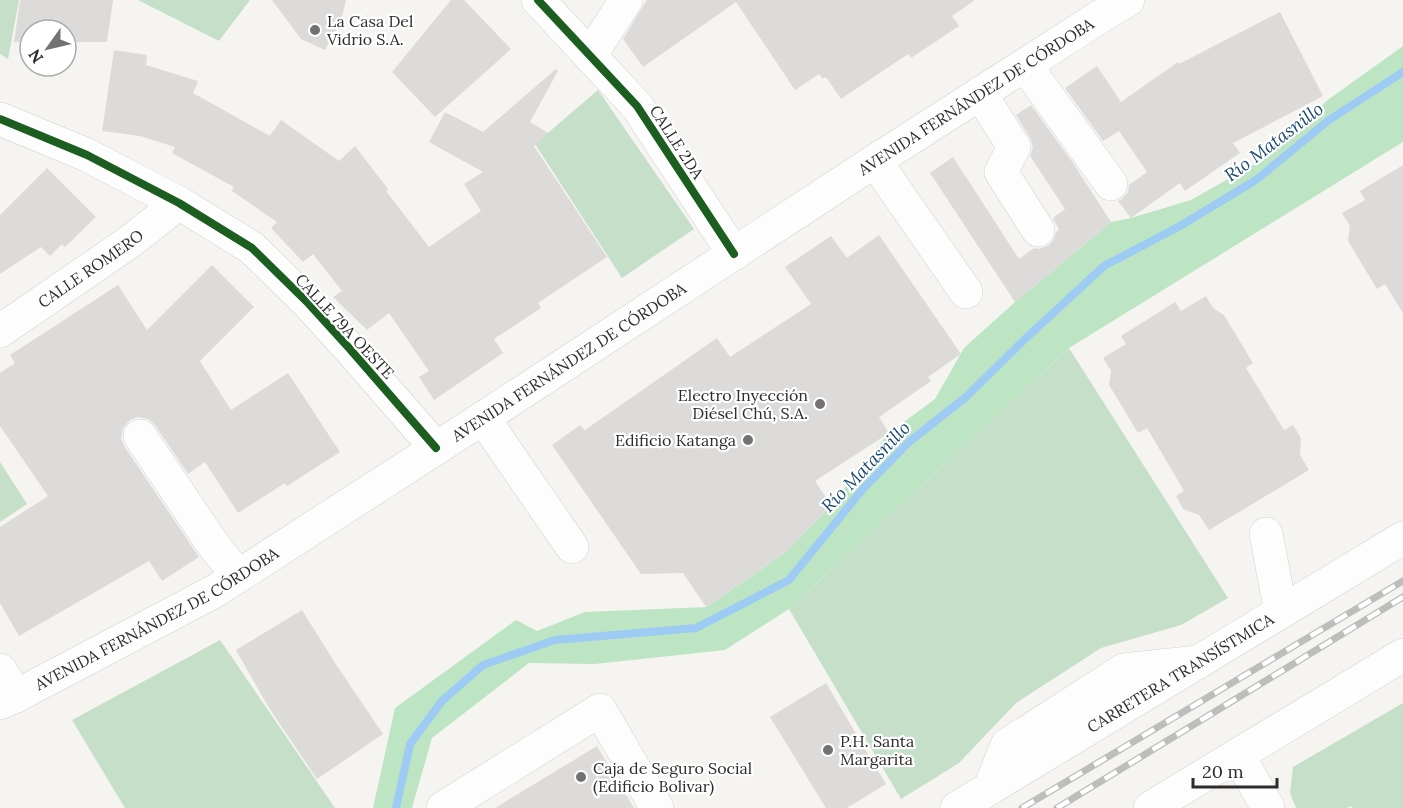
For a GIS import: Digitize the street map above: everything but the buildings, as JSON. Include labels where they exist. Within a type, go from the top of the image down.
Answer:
[{"type":"main road","name":"CALLE 2DA","points":[[538,0],[637,106],[734,254]]},
{"type":"main road","points":[[590,56],[626,0]]},
{"type":"main road","name":"AVENIDA FERNÁNDEZ DE CÓRDOBA","points":[[5,690],[216,591],[875,160],[1128,0]]},
{"type":"main road","points":[[1025,65],[1111,184]]},
{"type":"main road","points":[[980,93],[1014,147],[1001,172],[1038,230]]},
{"type":"main road","name":"CALLE 79A OESTE","points":[[0,119],[87,155],[179,203],[252,248],[309,304],[436,448]]},
{"type":"main road","points":[[875,160],[966,292]]},
{"type":"main road","name":"CALLE ROMERO","points":[[0,331],[128,243],[179,203]]},
{"type":"main road","points":[[483,418],[572,547]]},
{"type":"main road","points":[[140,436],[212,543],[238,576]]},
{"type":"main road","points":[[1266,534],[1281,612]]},
{"type":"main road","name":"CARRETERA TRANSÍSTMICA","points":[[957,808],[1403,538]]},
{"type":"main road","points":[[1168,803],[1238,755],[1403,655]]},
{"type":"main road","points":[[443,808],[600,710],[657,808]]},
{"type":"main road","points":[[1238,755],[1268,808]]},
{"type":"green space","points":[[0,0],[19,0],[8,59],[0,54]]},
{"type":"green space","points":[[138,0],[250,0],[219,41]]},
{"type":"green space","points":[[1403,46],[1403,142],[1069,348],[789,609],[725,650],[595,664],[529,663],[432,738],[412,808],[373,808],[395,708],[516,620],[537,631],[585,612],[706,607],[786,552],[831,505],[889,433],[935,399],[964,348],[1111,222],[1191,200],[1260,161],[1329,99]]},
{"type":"green space","points":[[598,90],[694,229],[622,278],[535,144]]},
{"type":"green space","points":[[1069,348],[1228,598],[1181,625],[1101,648],[1016,703],[959,763],[901,799],[789,609]]},
{"type":"green space","points":[[0,462],[27,504],[0,522]]},
{"type":"green space","points":[[220,640],[335,808],[125,808],[72,720]]},
{"type":"green space","points":[[1403,703],[1403,808],[1352,808],[1351,806],[1347,808],[1296,808],[1290,793],[1293,767]]},
{"type":"waterway","name":"Río Matasnillo","points":[[396,808],[410,744],[442,701],[483,665],[555,640],[696,628],[789,580],[862,490],[909,442],[966,397],[1104,266],[1180,226],[1256,180],[1329,120],[1403,72]]},
{"type":"railway","points":[[1022,808],[1403,581]]},
{"type":"railway","points":[[1057,808],[1403,597]]},
{"type":"cycle path","points":[[538,0],[637,106],[734,254]]},
{"type":"cycle path","points":[[0,119],[87,155],[179,203],[252,248],[309,304],[436,448]]},
{"type":"place","name":"La Casa Del Vidrio S.A.","points":[[315,30]]},
{"type":"place","name":"Electro Inyección Diésel Chú, S.A.","points":[[820,404]]},
{"type":"place","name":"Edificio Katanga","points":[[748,440]]},
{"type":"place","name":"P.H. Santa Margarita","points":[[828,750]]},
{"type":"place","name":"Caja de Seguro Social (Edificio Bolivar)","points":[[581,777]]}]
